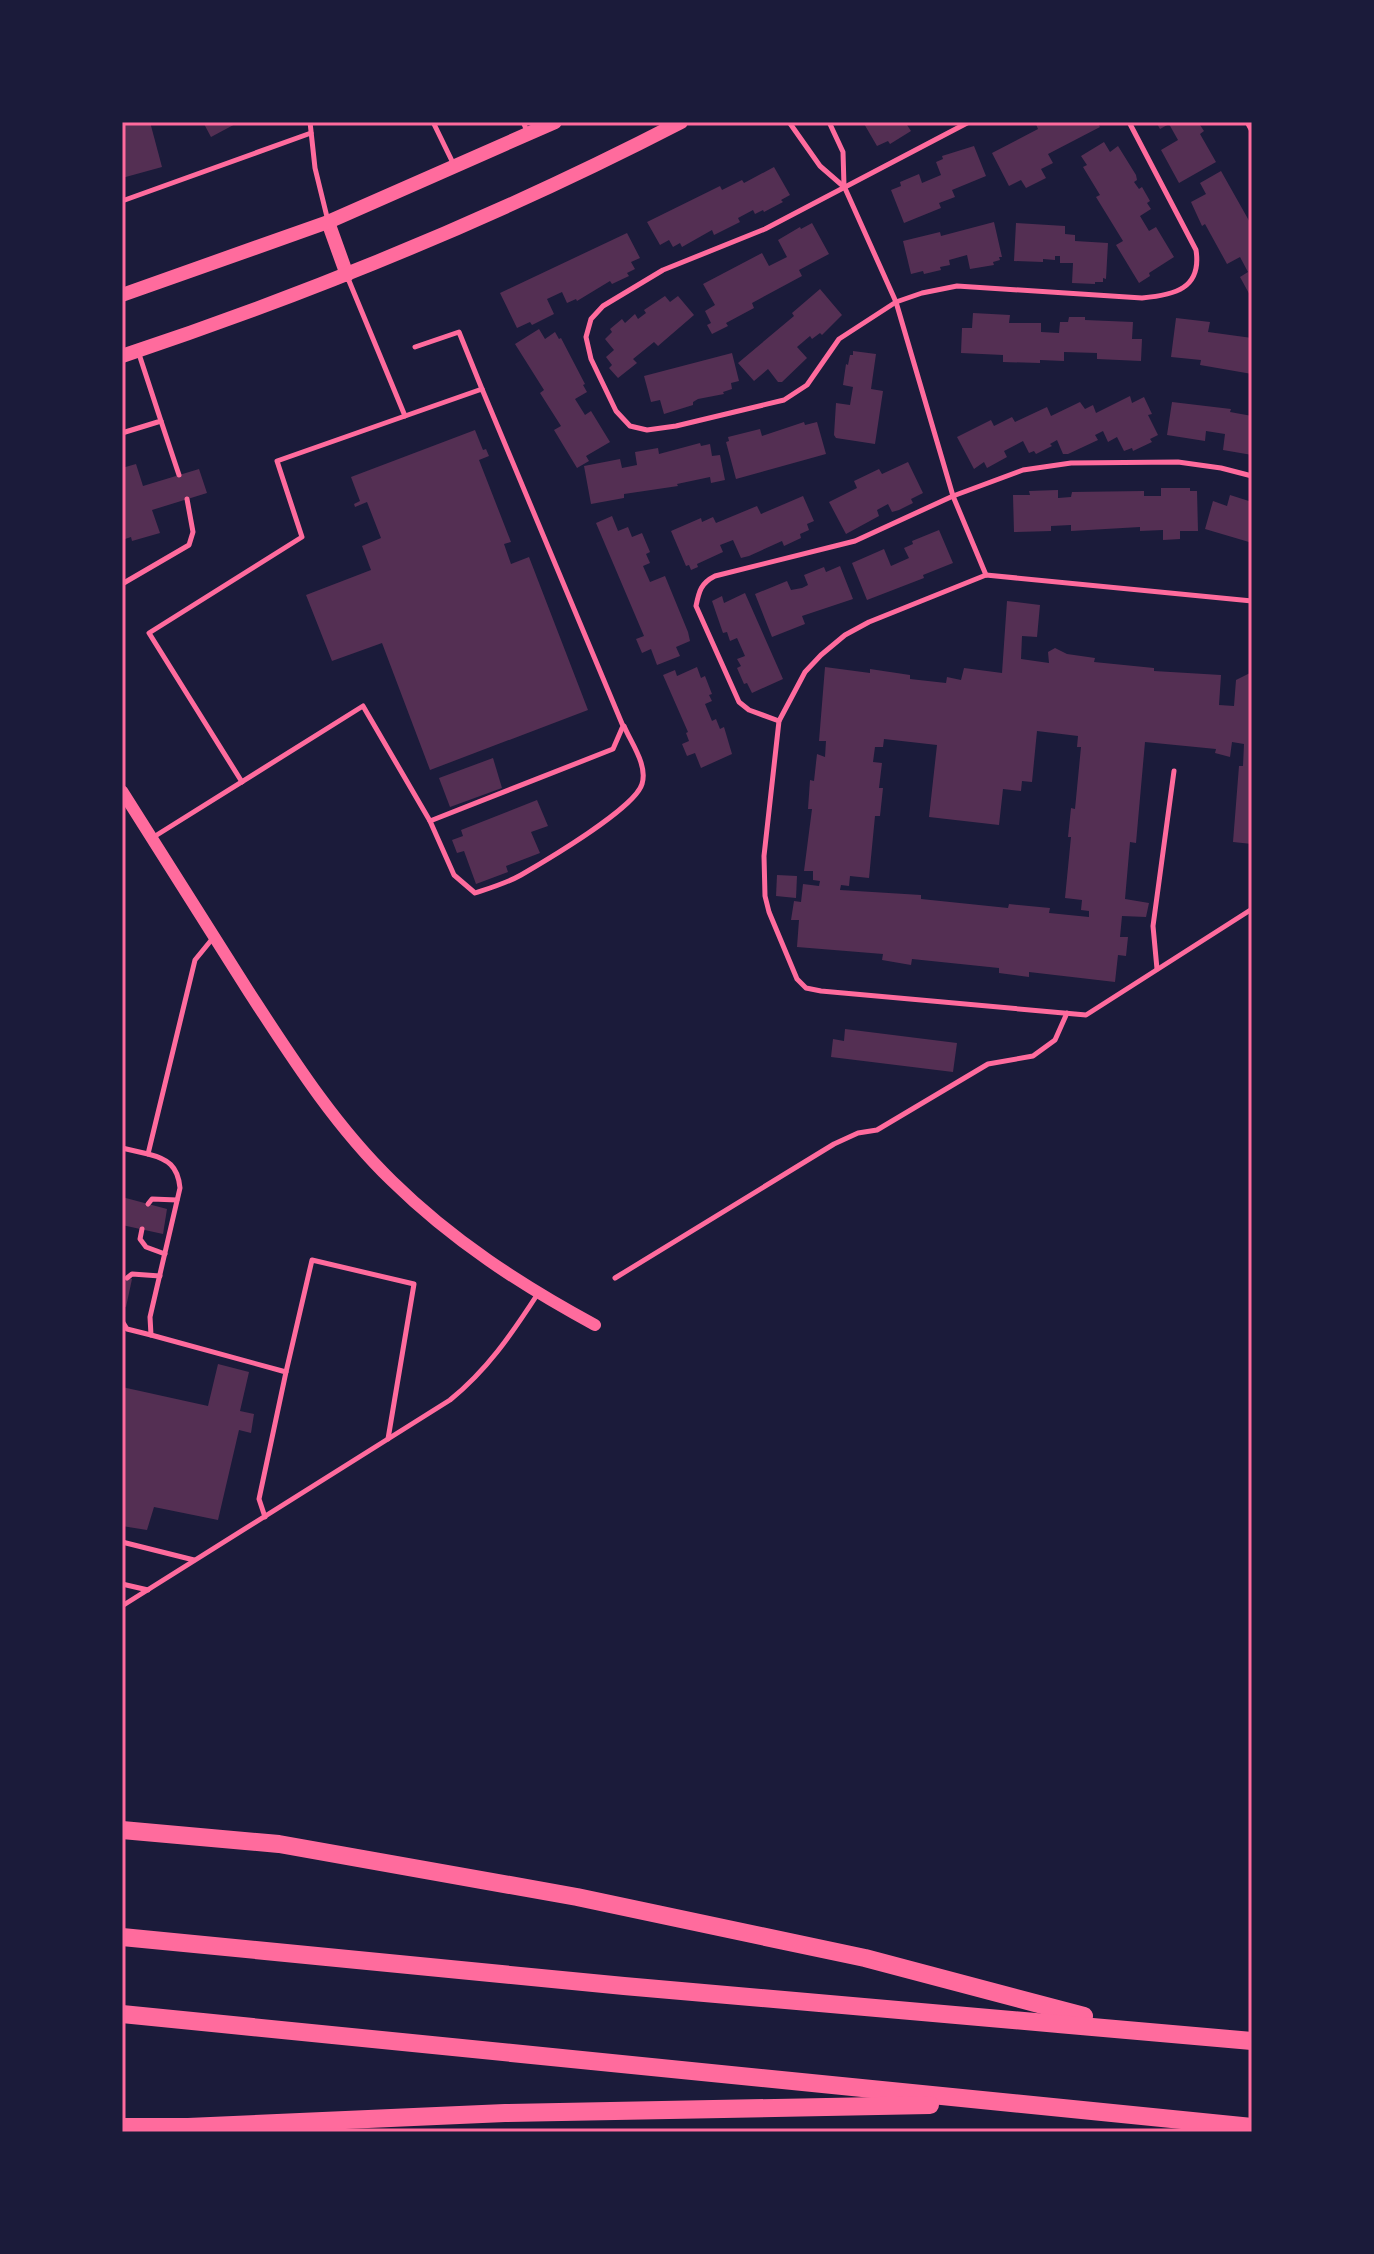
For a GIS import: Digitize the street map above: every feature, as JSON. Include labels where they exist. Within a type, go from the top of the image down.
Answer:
[{"type":"highway","points":[[122,1830],[279,1844],[577,1897],[865,1958],[1133,2029]]},
{"type":"highway","points":[[122,1937],[609,1985],[1252,2041]]},
{"type":"highway","points":[[122,2014],[1252,2127]]},
{"type":"highway","points":[[122,2127],[188,2127],[505,2113],[1009,2103]]},
{"type":"main road","points":[[122,295],[328,222],[456,168],[526,128],[555,122]]},
{"type":"main road","points":[[122,356],[347,275],[470,223],[676,124]]},
{"type":"main road","points":[[328,222],[347,275]]},
{"type":"street","points":[[122,791],[126,806],[152,838],[295,1063],[341,1125],[391,1181],[461,1242],[537,1294],[595,1325]]},
{"type":"lane","points":[[310,122],[315,168],[328,222]]},
{"type":"lane","points":[[433,122],[456,168]]},
{"type":"lane","points":[[789,122],[820,166],[844,186]]},
{"type":"lane","points":[[829,122],[843,152],[844,186],[896,302],[953,496],[986,575]]},
{"type":"lane","points":[[969,122],[765,229],[663,270],[603,306],[591,319],[586,337],[591,359],[616,411],[630,426],[647,430],[784,400],[807,385],[839,339],[896,302],[957,286],[1142,298],[1166,296],[1183,287],[1195,278],[1198,264],[1196,250],[1129,122]]},
{"type":"lane","points":[[1247,122],[1252,131]]},
{"type":"lane","points":[[122,201],[311,133]]},
{"type":"lane","points":[[347,275],[405,416]]},
{"type":"lane","points":[[152,838],[363,706],[430,821],[454,875],[475,893],[518,877],[589,832],[629,803],[642,784],[642,766],[459,332],[415,347]]},
{"type":"lane","points":[[138,351],[179,475]]},
{"type":"lane","points":[[242,782],[149,633],[302,537],[277,461],[482,389]]},
{"type":"lane","points":[[122,433],[161,421]]},
{"type":"lane","points":[[779,721],[749,710],[739,702],[696,606],[704,582],[731,572],[855,541],[953,496],[1023,470],[1071,463],[1178,462],[1252,476]]},
{"type":"lane","points":[[122,584],[189,545],[193,532],[187,499]]},
{"type":"lane","points":[[1252,601],[986,575],[869,622],[845,635],[805,672],[779,721],[764,856],[765,896],[769,912],[797,979],[806,988],[821,991],[1086,1015],[1252,909]]},
{"type":"lane","points":[[430,821],[613,749],[623,726]]},
{"type":"lane","points":[[1157,969],[1153,926],[1174,771]]},
{"type":"lane","points":[[148,1154],[195,960],[214,937]]},
{"type":"lane","points":[[615,1278],[834,1144],[858,1133],[877,1130],[988,1064],[1033,1056],[1055,1040],[1067,1013]]},
{"type":"lane","points":[[122,1148],[165,1158],[179,1175],[177,1200],[150,1317],[151,1335]]},
{"type":"lane","points":[[148,1204],[152,1199],[177,1200]]},
{"type":"lane","points":[[142,1229],[140,1239],[146,1247],[165,1254]]},
{"type":"lane","points":[[265,1517],[259,1499],[312,1260],[414,1284],[387,1440]]},
{"type":"lane","points":[[127,1278],[132,1274],[160,1276]]},
{"type":"lane","points":[[122,1606],[431,1413],[467,1385],[498,1352],[537,1294]]},
{"type":"lane","points":[[122,1321],[127,1329],[286,1372]]},
{"type":"lane","points":[[122,1542],[195,1561]]},
{"type":"lane","points":[[122,1584],[149,1590]]},
{"type":"building","points":[[122,122],[150,122],[162,167],[122,178]]},
{"type":"building","points":[[203,122],[239,122],[211,137]]},
{"type":"building","points":[[863,122],[905,122],[911,131],[890,144],[888,141],[877,146]]},
{"type":"building","points":[[1035,122],[1097,122],[1100,127],[1048,154],[1053,163],[1041,169],[1046,178],[1026,188],[1021,180],[1009,186],[992,153],[1038,129]]},
{"type":"building","points":[[1156,122],[1198,122],[1204,131],[1200,134],[1216,162],[1179,183],[1161,150],[1178,140],[1169,124],[1160,129]]},
{"type":"building","points":[[1104,142],[1110,152],[1118,146],[1136,175],[1134,182],[1139,189],[1142,187],[1151,209],[1140,216],[1149,231],[1156,227],[1174,257],[1139,283],[1116,245],[1123,241],[1096,197],[1100,195],[1083,167],[1087,165],[1081,156]]},
{"type":"building","points":[[974,146],[986,176],[952,190],[955,197],[939,203],[941,208],[904,223],[891,190],[901,186],[900,182],[919,174],[922,183],[941,175],[936,162],[943,159],[942,156]]},
{"type":"building","points":[[774,167],[790,195],[764,212],[755,214],[753,210],[738,218],[740,222],[714,235],[712,230],[682,247],[680,243],[673,247],[669,240],[660,245],[647,222],[720,186],[722,190],[742,180],[744,183]]},
{"type":"building","points":[[1221,171],[1252,226],[1252,299],[1240,277],[1248,272],[1240,257],[1227,264],[1205,224],[1202,226],[1191,202],[1206,194],[1200,183]]},
{"type":"building","points":[[994,222],[1002,257],[993,262],[994,265],[970,269],[967,255],[949,260],[950,265],[940,267],[941,270],[911,274],[903,241],[940,232],[941,236]]},
{"type":"building","points":[[812,223],[829,254],[799,270],[802,276],[752,303],[754,308],[712,334],[705,311],[715,305],[703,284],[762,253],[769,266],[787,257],[778,240]]},
{"type":"building","points":[[1016,223],[1065,226],[1065,234],[1075,235],[1075,241],[1108,243],[1106,279],[1095,284],[1072,283],[1073,263],[1060,263],[1060,256],[1055,256],[1055,260],[1043,259],[1043,262],[1014,261]]},
{"type":"building","points":[[627,233],[640,258],[631,262],[635,269],[627,273],[629,276],[612,284],[610,281],[577,301],[567,303],[562,292],[547,299],[554,314],[532,325],[530,322],[517,328],[500,293]]},
{"type":"building","points":[[820,289],[842,315],[822,335],[820,333],[812,339],[810,336],[797,347],[807,358],[782,382],[778,382],[768,369],[754,381],[738,363],[794,316],[792,313]]},
{"type":"building","points":[[665,296],[670,302],[678,296],[694,315],[658,346],[654,342],[633,359],[637,363],[618,378],[609,368],[612,365],[606,357],[614,350],[605,339],[612,332],[610,329],[622,319],[625,323],[635,314],[638,319],[646,313],[644,310]]},
{"type":"building","points":[[973,313],[1010,315],[1009,323],[1041,323],[1041,332],[1059,333],[1060,322],[1068,322],[1069,317],[1133,322],[1132,339],[1142,339],[1141,361],[1097,359],[1097,353],[1064,352],[1064,361],[1003,362],[1003,355],[961,353],[962,328],[972,328]]},
{"type":"building","points":[[1176,318],[1210,322],[1208,332],[1252,338],[1252,374],[1200,365],[1201,360],[1171,357]]},
{"type":"building","points":[[539,329],[545,339],[555,332],[561,338],[587,392],[575,399],[585,415],[591,411],[610,442],[586,456],[589,461],[577,468],[554,430],[561,426],[540,393],[544,390],[515,344]]},
{"type":"building","points":[[853,351],[876,354],[871,389],[883,391],[875,444],[836,438],[834,435],[836,403],[850,405],[853,387],[843,385],[846,364]]},
{"type":"building","points":[[732,353],[739,381],[731,383],[732,389],[724,394],[698,399],[693,405],[664,414],[660,400],[651,402],[644,376]]},
{"type":"building","points":[[1130,396],[1132,403],[1144,397],[1152,414],[1148,415],[1158,435],[1150,439],[1152,442],[1133,451],[1132,448],[1124,451],[1117,437],[1108,442],[1103,431],[1095,435],[1098,440],[1068,454],[1063,454],[1057,440],[1036,454],[1034,451],[1029,453],[1023,441],[1004,451],[1007,457],[987,468],[984,462],[974,469],[957,437],[991,420],[994,426],[1012,417],[1015,422],[1047,407],[1051,416],[1080,402],[1085,409],[1093,405],[1096,413]]},
{"type":"building","points":[[1172,402],[1231,409],[1230,412],[1252,416],[1252,455],[1223,450],[1225,434],[1206,431],[1205,441],[1167,435]]},
{"type":"building","points":[[804,422],[805,425],[817,422],[826,454],[736,479],[726,442],[729,441],[728,437],[760,429],[762,436]]},
{"type":"building","points":[[475,430],[483,450],[486,449],[489,456],[479,460],[511,542],[504,544],[511,564],[529,557],[588,710],[430,770],[382,643],[332,661],[306,595],[371,570],[362,546],[381,538],[367,502],[355,507],[354,504],[360,501],[351,477]]},
{"type":"building","points":[[700,443],[701,446],[710,444],[712,456],[720,455],[725,480],[711,483],[710,477],[678,486],[624,494],[624,498],[591,504],[584,466],[620,459],[622,468],[637,465],[635,452],[658,448],[659,454]]},
{"type":"building","points":[[908,462],[923,493],[899,510],[892,512],[888,504],[877,510],[879,516],[846,534],[829,502],[857,488],[854,481],[879,469],[882,474]]},
{"type":"building","points":[[136,464],[143,486],[199,469],[207,493],[152,510],[160,533],[132,541],[131,537],[122,540],[122,468]]},
{"type":"building","points":[[1161,488],[1190,488],[1190,491],[1197,491],[1198,531],[1180,531],[1180,539],[1163,540],[1163,530],[1140,531],[1140,527],[1071,531],[1071,525],[1051,526],[1051,531],[1014,532],[1013,495],[1058,490],[1058,498],[1071,497],[1072,492],[1144,491],[1144,496],[1161,496]]},
{"type":"building","points":[[1230,495],[1252,502],[1252,536],[1249,542],[1205,529],[1213,501],[1227,506]]},
{"type":"building","points":[[803,496],[814,521],[807,524],[809,530],[800,534],[801,538],[784,546],[782,541],[749,556],[741,558],[733,540],[720,545],[723,552],[691,570],[689,565],[686,566],[671,531],[701,518],[702,522],[713,517],[716,523],[757,506],[761,514]]},
{"type":"building","points":[[612,516],[618,531],[628,527],[632,537],[642,533],[650,552],[646,554],[650,563],[643,566],[650,582],[665,576],[688,632],[690,641],[676,647],[680,656],[657,665],[651,649],[642,653],[636,639],[644,636],[596,523]]},
{"type":"building","points":[[939,530],[953,563],[867,600],[852,563],[884,549],[891,566],[909,558],[904,548],[913,544],[912,541]]},
{"type":"building","points":[[840,566],[853,599],[802,616],[805,624],[772,637],[755,594],[787,581],[791,590],[802,588],[808,585],[804,575],[824,567],[826,572]]},
{"type":"building","points":[[745,593],[783,679],[752,693],[737,668],[741,666],[737,659],[745,656],[737,638],[730,641],[727,632],[723,633],[712,601],[722,596],[724,603]]},
{"type":"building","points":[[1007,601],[1040,605],[1037,637],[1022,636],[1021,659],[1049,663],[1048,652],[1055,648],[1067,654],[1095,658],[1094,662],[1154,668],[1154,671],[1221,675],[1219,705],[1234,706],[1236,680],[1252,672],[1252,844],[1233,842],[1239,766],[1243,766],[1244,744],[1232,742],[1230,757],[1215,753],[1216,749],[1145,742],[1136,843],[1130,842],[1125,899],[1149,903],[1146,917],[1122,916],[1120,937],[1128,937],[1126,956],[1118,955],[1115,982],[1029,972],[1029,977],[999,973],[999,968],[912,959],[911,965],[882,960],[883,954],[797,947],[799,920],[791,920],[794,901],[801,902],[803,884],[819,886],[820,881],[813,880],[813,871],[804,871],[812,809],[808,809],[810,780],[814,781],[817,754],[825,757],[826,741],[819,741],[825,667],[870,673],[870,669],[910,675],[910,679],[946,683],[947,677],[961,680],[964,668],[1002,673]],"holes":[[[1037,731],[1078,736],[1077,747],[1081,747],[1075,809],[1071,808],[1065,898],[1082,900],[1081,910],[1089,911],[1089,917],[1049,913],[1050,908],[1009,904],[1008,908],[921,899],[921,895],[840,890],[841,885],[849,886],[850,876],[869,878],[875,816],[880,816],[883,788],[879,788],[882,763],[873,762],[875,747],[883,747],[884,739],[937,745],[929,817],[999,825],[1003,789],[1021,791],[1022,781],[1032,782]]]},
{"type":"building","points":[[697,667],[701,678],[705,676],[712,694],[709,695],[712,701],[705,704],[712,721],[716,719],[720,729],[724,727],[732,754],[701,768],[695,753],[687,756],[682,744],[689,741],[688,732],[663,675],[675,670],[677,676]]},
{"type":"building","points":[[493,758],[502,788],[450,807],[439,778]]},
{"type":"building","points":[[537,800],[548,826],[531,832],[540,853],[506,866],[508,872],[476,884],[464,851],[457,853],[452,840],[463,836],[461,830]]},
{"type":"building","points":[[777,875],[797,876],[796,898],[776,896]]},
{"type":"building","points":[[845,1029],[957,1043],[953,1072],[831,1057],[833,1039],[844,1041]]},
{"type":"building","points":[[122,1197],[167,1209],[163,1234],[122,1225]]},
{"type":"building","points":[[122,1276],[132,1279],[126,1307],[122,1306]]},
{"type":"building","points":[[218,1364],[249,1372],[240,1411],[254,1414],[251,1433],[239,1430],[218,1520],[154,1507],[147,1530],[122,1526],[122,1387],[208,1406]]}]
